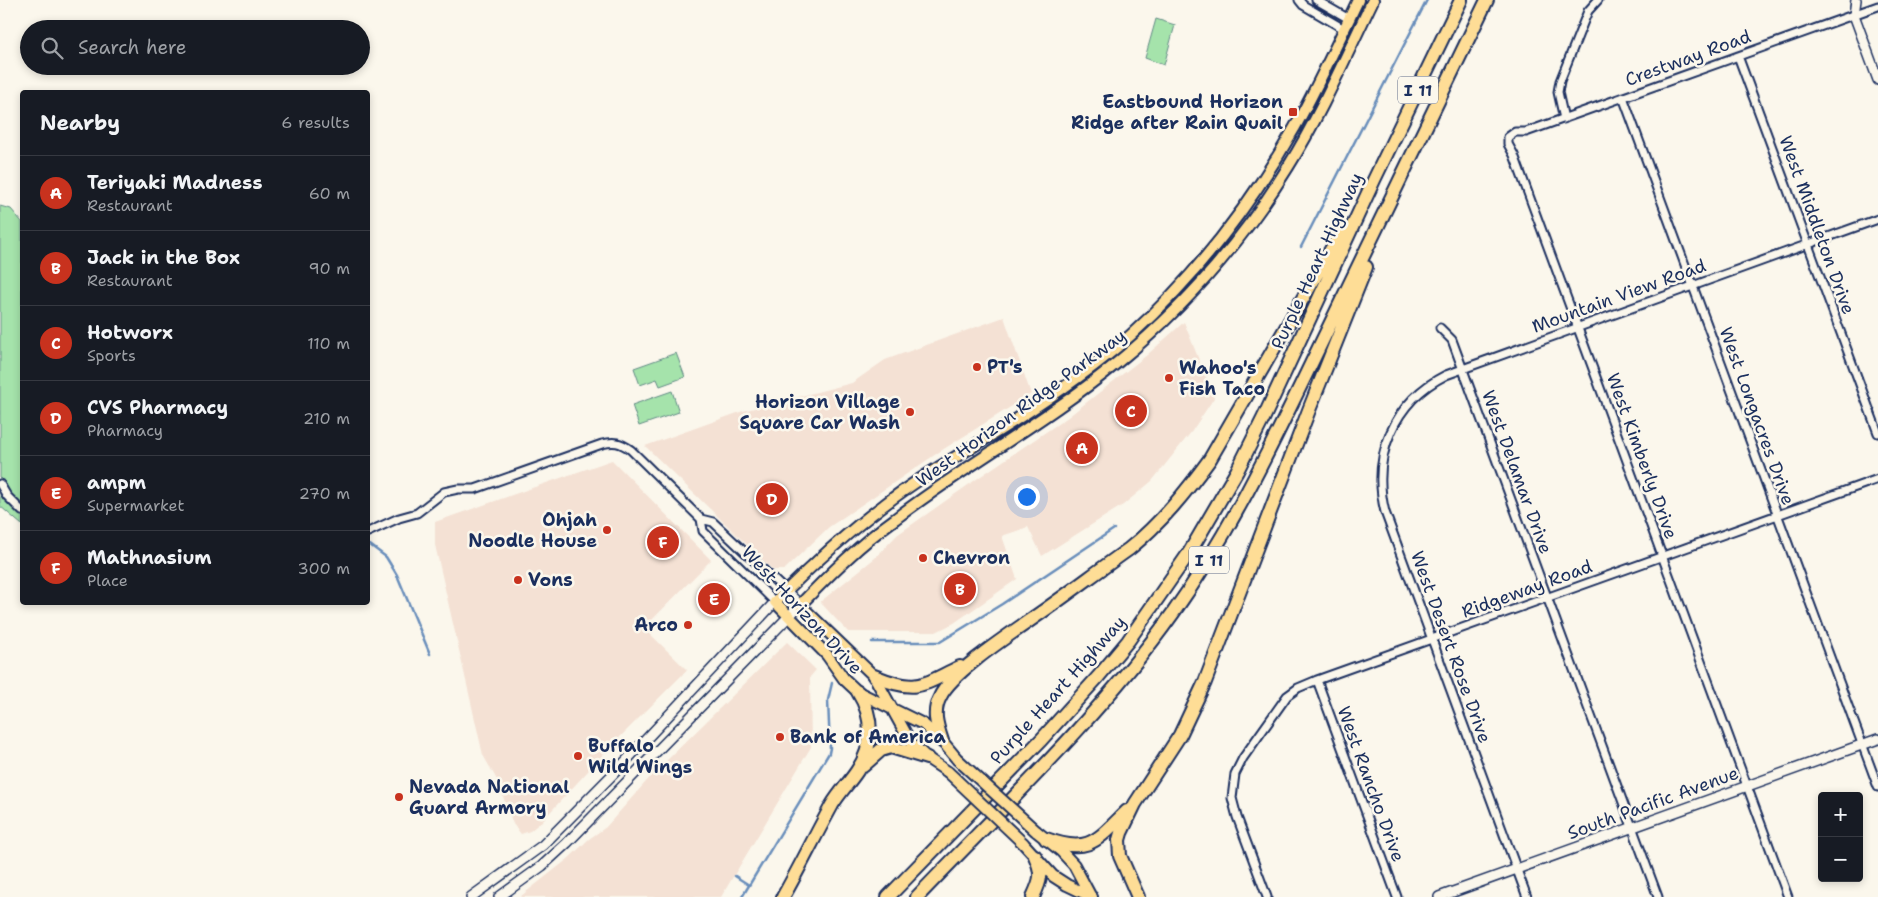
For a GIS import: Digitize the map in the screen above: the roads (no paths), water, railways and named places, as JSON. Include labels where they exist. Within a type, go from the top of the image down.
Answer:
[{"type":"highway","name":"Purple Heart Highway","points":[[888,897],[1041,740],[1092,684],[1128,641],[1189,553],[1237,471],[1268,408],[1374,180],[1461,0]]},
{"type":"highway","name":"I 11","points":[[917,897],[1072,736],[1118,685],[1180,604],[1215,550],[1258,473],[1487,0]]},
{"type":"highway","points":[[1138,897],[1123,864],[1119,848],[1120,833],[1135,804],[1180,735],[1205,682],[1309,410],[1410,161]]},
{"type":"highway","points":[[874,676],[899,685],[916,686],[938,680],[976,659],[1129,549],[1149,532],[1187,490],[1210,460],[1345,226],[1374,180]]},
{"type":"highway","points":[[942,741],[935,714],[939,697],[948,685],[976,659]]},
{"type":"highway","points":[[858,692],[867,709],[871,734],[867,751],[859,769]]},
{"type":"highway","points":[[783,897],[834,803],[859,769],[886,748],[894,747],[914,756],[927,758]]},
{"type":"highway","points":[[1041,835],[1069,846],[1090,843],[1106,832],[1135,804]]},
{"type":"highway","points":[[1033,897],[1041,876],[1035,856]]},
{"type":"main road","name":"West Horizon Ridge Parkway","points":[[775,602],[827,551],[883,505],[957,456],[1004,428],[1064,387],[1131,334],[1167,299],[1208,253],[1248,200],[1296,126],[1358,0]]},
{"type":"main road","name":"West Horizon Ridge Parkway","points":[[499,897],[552,858],[840,564],[876,533],[1071,397],[1119,361],[1198,286],[1259,209],[1292,160],[1328,94],[1373,0]]},
{"type":"main road","points":[[1856,0],[1854,15],[1878,80]]},
{"type":"main road","points":[[1328,94],[1329,79],[1352,30],[1352,22],[1349,19]]},
{"type":"main road","points":[[1248,200],[1259,209]]},
{"type":"main road","points":[[1149,334],[1152,325],[1169,308],[1170,304],[1167,299]]},
{"type":"main road","points":[[1064,387],[1071,397]]},
{"type":"main road","points":[[957,456],[966,470]]},
{"type":"main road","name":"West Horizon Drive","points":[[786,591],[874,676],[882,687],[911,743],[927,758],[948,772],[1022,843],[1053,876],[1091,897]]},
{"type":"main road","points":[[471,897],[543,845],[775,602]]},
{"type":"main road","name":"West Horizon Drive","points":[[775,602],[821,648],[844,679],[858,692],[923,724],[942,741],[957,759],[1074,865],[1091,897]]},
{"type":"main road","name":"South Pacific Avenue","points":[[1439,897],[1878,739]]},
{"type":"main road","points":[[620,766],[633,776]]},
{"type":"street","points":[[1299,0],[1303,5],[1344,29]]},
{"type":"street","points":[[1316,0],[1349,19]]},
{"type":"street","points":[[1564,119],[1558,92],[1560,80],[1588,11],[1598,0]]},
{"type":"street","name":"Crestway Road","points":[[1508,137],[1515,132],[1526,132],[1564,119],[1878,6]]},
{"type":"street","name":"West Middleton Drive","points":[[1738,56],[1878,433]]},
{"type":"street","name":"West Longacres Drive","points":[[1623,98],[1878,787]]},
{"type":"street","name":"West Kimberly Drive","points":[[1508,137],[1508,144],[1514,155],[1578,327],[1788,897]]},
{"type":"street","name":"Mountain View Road","points":[[1391,432],[1404,408],[1422,389],[1446,375],[1878,218]]},
{"type":"street","name":"West Delamar Drive","points":[[1440,328],[1452,340],[1658,897]]},
{"type":"street","name":"West Desert Rose Drive","points":[[1391,432],[1380,467],[1380,490],[1385,512],[1527,897]]},
{"type":"street","name":"West Horizon Drive","points":[[370,531],[399,518],[417,513],[444,492],[476,489],[602,444],[621,443],[701,519],[713,522],[786,591]]},
{"type":"street","name":"Ridgeway Road","points":[[1267,897],[1234,808],[1232,784],[1238,766],[1278,706],[1292,692],[1317,680],[1878,479]]},
{"type":"street","points":[[0,484],[7,496],[20,510]]},
{"type":"street","name":"West Horizon Drive","points":[[701,519],[703,531],[775,602]]},
{"type":"street","name":"West Rancho Drive","points":[[1317,680],[1397,897]]},
{"type":"waterway","points":[[1301,247],[1427,0]]},
{"type":"waterway","points":[[872,642],[940,642],[1002,604],[1114,529]]},
{"type":"waterway","points":[[370,545],[386,557],[397,575],[430,654]]},
{"type":"waterway","points":[[742,897],[829,753],[828,700],[832,683]]},
{"type":"waterway","points":[[735,876],[749,885]]},
{"type":"place","name":"Eastbound Horizon Ridge after Rain Quail","points":[[1293,112]]},
{"type":"place","name":"PT's","points":[[977,367]]},
{"type":"place","name":"Wahoo's Fish Taco","points":[[1169,378]]},
{"type":"place","name":"Hotworx","points":[[1131,411]]},
{"type":"place","name":"Horizon Village Square Car Wash","points":[[910,412]]},
{"type":"place","name":"Teriyaki Madness","points":[[1082,448]]},
{"type":"place","name":"CVS Pharmacy","points":[[772,499]]},
{"type":"place","name":"Ohjah Noodle House","points":[[607,530]]},
{"type":"place","name":"Mathnasium","points":[[663,542]]},
{"type":"place","name":"Chevron","points":[[923,558]]},
{"type":"place","name":"Vons","points":[[518,580]]},
{"type":"place","name":"Jack in the Box","points":[[960,589]]},
{"type":"place","name":"ampm","points":[[714,599]]},
{"type":"place","name":"Arco","points":[[688,625]]},
{"type":"place","name":"Bank of America","points":[[780,737]]},
{"type":"place","name":"Buffalo Wild Wings","points":[[578,756]]},
{"type":"place","name":"Nevada National Guard Armory","points":[[399,797]]}]
